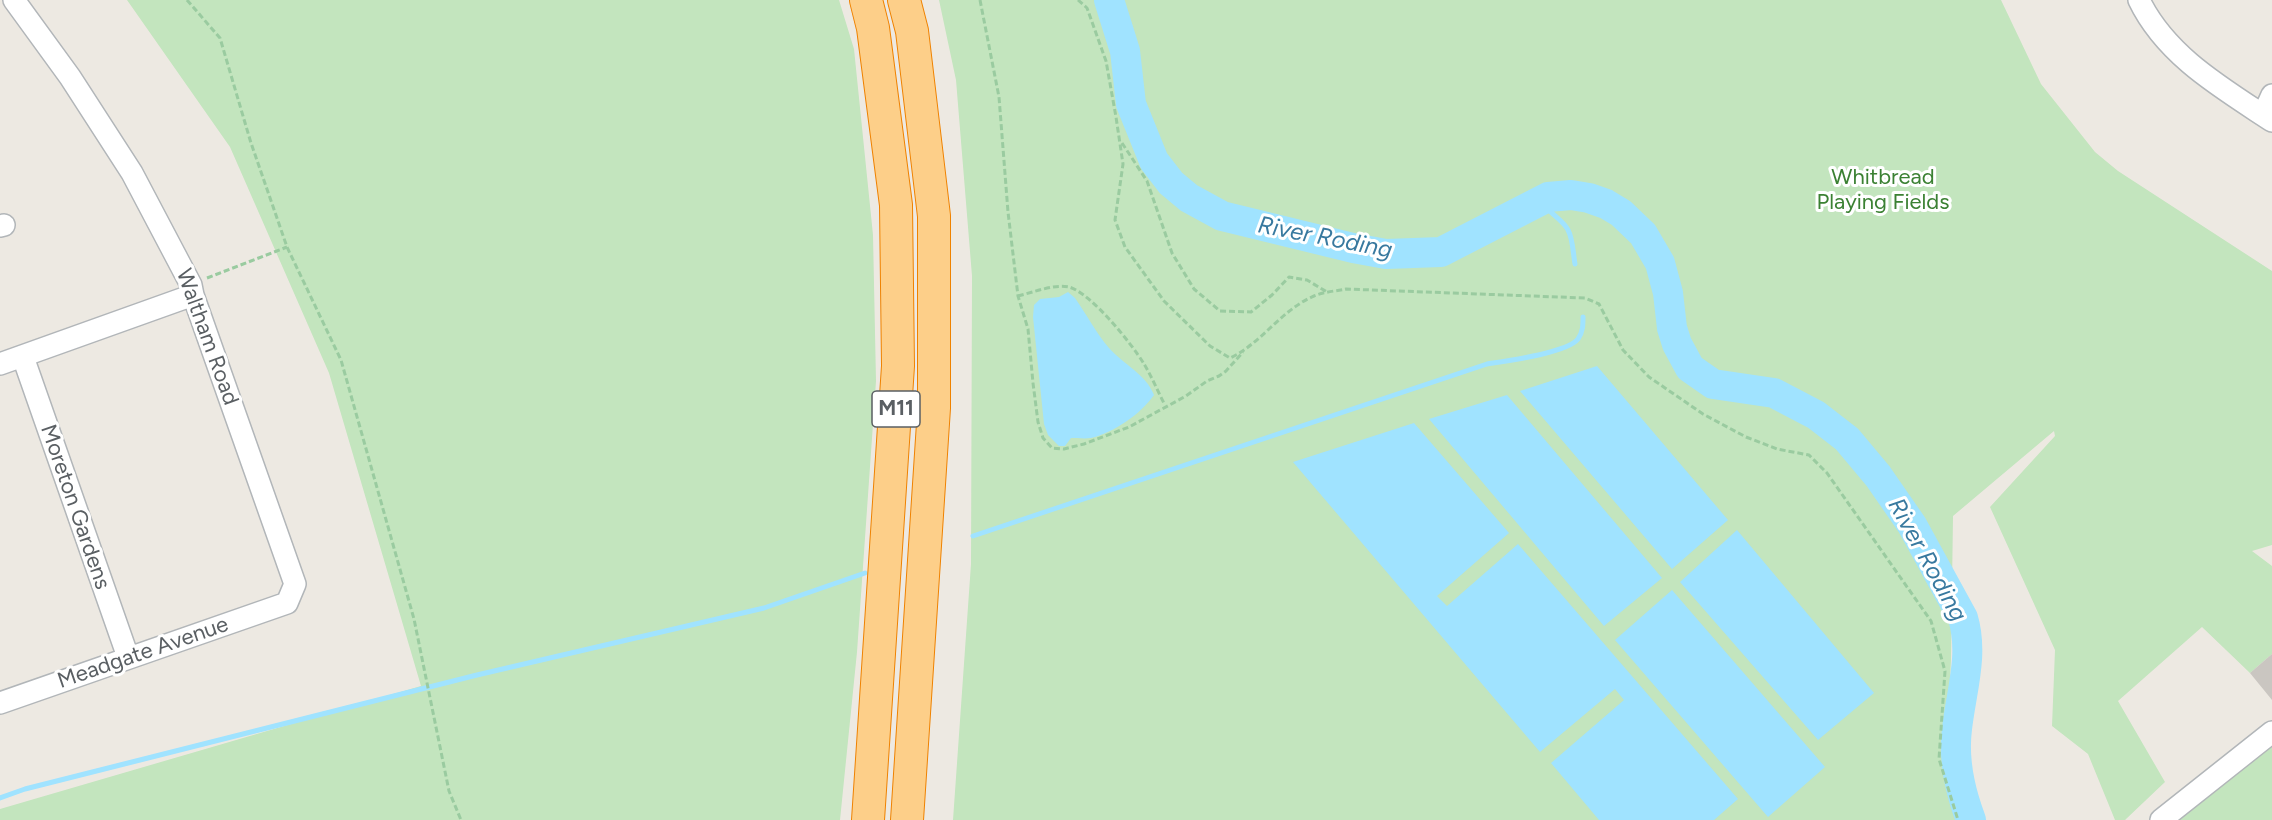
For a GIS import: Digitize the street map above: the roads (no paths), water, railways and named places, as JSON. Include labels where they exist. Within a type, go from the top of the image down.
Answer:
[{"type":"highway","name":"M11","points":[[866,0],[873,28],[896,205],[898,366],[868,820]]},
{"type":"highway","name":"M11","points":[[904,0],[912,31],[934,216],[934,408],[907,820]]},
{"type":"street","name":"Waltham Road","points":[[14,0],[70,77],[132,173],[192,290],[294,584],[287,603]]},
{"type":"street","points":[[2139,0],[2157,30],[2196,69],[2268,118],[2272,95]]},
{"type":"street","points":[[0,364],[192,290]]},
{"type":"street","name":"Moreton Gardens","points":[[23,357],[128,657]]},
{"type":"street","name":"Meadgate Avenue","points":[[0,703],[287,603]]},
{"type":"street","points":[[2161,820],[2272,732]]},
{"type":"water","points":[[1068,292],[1075,298],[1109,348],[1146,381],[1154,395],[1134,416],[1117,427],[1091,438],[1071,438],[1065,446],[1059,446],[1048,435],[1044,424],[1033,317],[1034,305],[1040,299],[1059,297]]},
{"type":"water","points":[[1597,366],[1728,520],[1672,569],[1520,391]]},
{"type":"water","points":[[1507,395],[1662,578],[1604,626],[1429,419]]},
{"type":"water","points":[[1414,423],[1509,533],[1437,596],[1447,606],[1518,544],[1738,799],[1714,820],[1599,820],[1551,763],[1624,700],[1615,689],[1540,752],[1293,462]]},
{"type":"water","points":[[1737,530],[1874,693],[1818,740],[1680,582]]},
{"type":"water","points":[[1672,590],[1825,767],[1768,817],[1615,640]]},
{"type":"waterway","name":"River Roding","points":[[1109,0],[1125,51],[1131,104],[1154,161],[1171,183],[1189,198],[1222,216],[1386,254],[1441,252],[1548,197],[1571,195],[1589,198],[1621,213],[1643,234],[1660,263],[1668,293],[1672,328],[1677,344],[1690,368],[1713,384],[1774,393],[1816,415],[1847,439],[1878,476],[1912,525],[1963,618],[1966,632],[1966,674],[1957,729],[1956,752],[1961,787],[1971,820]]},
{"type":"waterway","points":[[1543,199],[1547,208],[1568,230],[1575,264]]},
{"type":"waterway","points":[[973,536],[1487,364],[1536,356],[1562,348],[1578,339],[1582,331],[1583,317]]},
{"type":"waterway","points":[[0,798],[25,789],[477,675],[764,608],[865,573]]},
{"type":"park label","name":"Whitbread Playing Fields","points":[[1883,190]]}]
